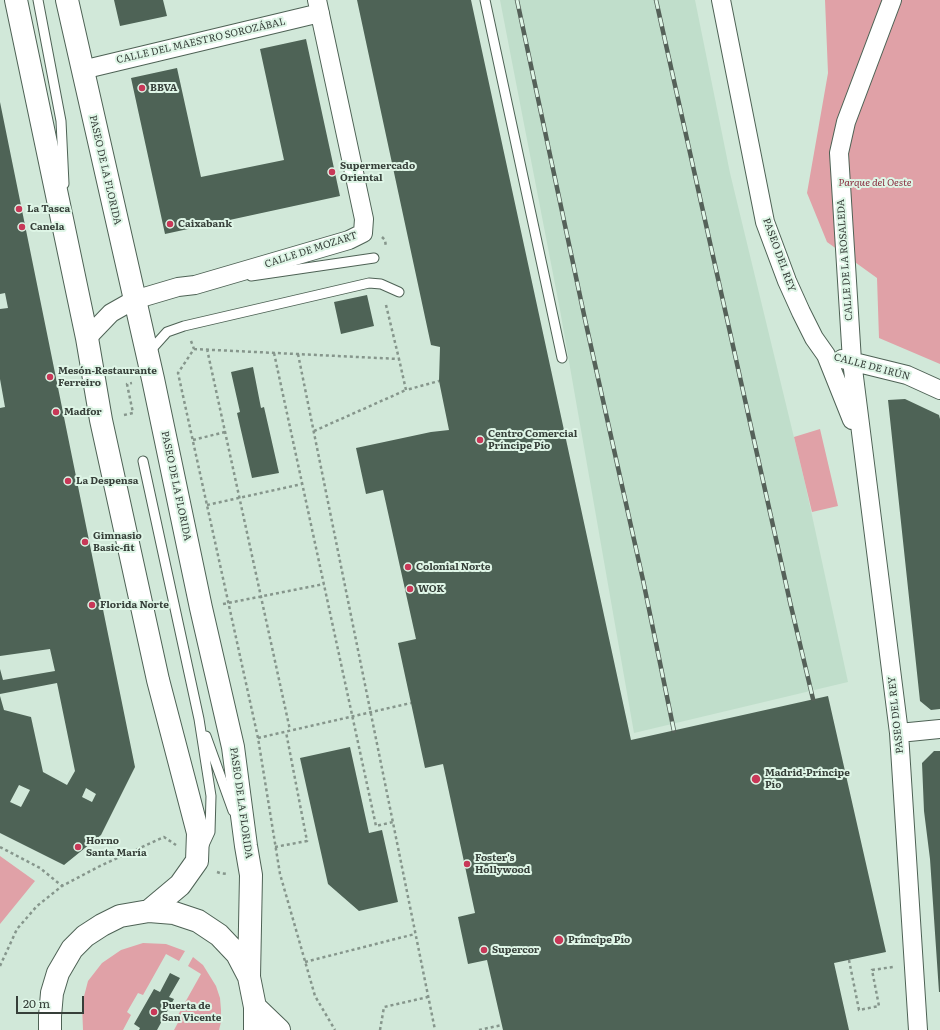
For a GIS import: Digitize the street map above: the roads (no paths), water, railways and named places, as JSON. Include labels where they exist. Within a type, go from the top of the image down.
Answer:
[{"type":"main road","points":[[16,0],[87,338],[101,420],[158,680],[198,833],[198,861],[180,885],[148,911]]},
{"type":"main road","name":"PASEO DE LA FLORIDA","points":[[67,0],[147,354],[201,608],[233,747],[251,875],[249,977]]},
{"type":"main road","points":[[50,1030],[52,993],[58,972],[72,949],[85,936],[102,924],[120,916],[148,911],[174,913],[198,921],[219,935],[237,954],[249,977],[255,1007],[255,1030]]},
{"type":"main road","points":[[255,1007],[279,1030]]},
{"type":"street","name":"PASEO DEL REY","points":[[721,0],[765,222],[786,281],[814,338],[826,355],[864,451]]},
{"type":"street","name":"CALLE DE LA ROSALEDA","points":[[852,361],[839,153],[846,122],[892,0]]},
{"type":"street","name":"CALLE DEL MAESTRO SOROZÁBAL","points":[[82,70],[319,6]]},
{"type":"street","name":"CALLE DE MOZART","points":[[87,338],[111,313],[134,300],[178,287],[196,285],[350,240],[363,233],[364,219],[319,6]]},
{"type":"street","name":"CALLE DE IRÚN","points":[[826,355],[907,375],[940,390]]},
{"type":"street","name":"PASEO DEL REY","points":[[852,361],[899,733],[918,1030]]},
{"type":"street","points":[[899,733],[940,729]]},
{"type":"street","name":"PASEO DEL REY","points":[[905,1030],[915,981]]},
{"type":"lane","points":[[38,0],[61,121],[66,239]]},
{"type":"lane","points":[[485,0],[562,358]]},
{"type":"lane","points":[[196,285],[374,258]]},
{"type":"lane","points":[[147,354],[167,332],[184,326],[369,283],[381,284],[399,292]]},
{"type":"lane","points":[[142,461],[199,719],[211,796],[210,832],[198,861]]},
{"type":"lane","points":[[199,719],[246,846]]},
{"type":"railway","points":[[517,0],[586,324],[643,580],[674,731]]},
{"type":"railway","points":[[656,0],[813,699]]},
{"type":"place","name":"BBVA","points":[[142,88]]},
{"type":"place","name":"Supermercado Oriental","points":[[332,172]]},
{"type":"place","name":"La Tasca","points":[[19,209]]},
{"type":"place","name":"Caixabank","points":[[170,224]]},
{"type":"place","name":"Canela","points":[[22,227]]},
{"type":"place","name":"Mesón-Restaurante Ferreiro","points":[[50,377]]},
{"type":"place","name":"Madfor","points":[[56,412]]},
{"type":"place","name":"Centro Comercial Príncipe Pío","points":[[480,440]]},
{"type":"place","name":"La Despensa","points":[[68,481]]},
{"type":"place","name":"Gimnasio Basic-fit","points":[[85,542]]},
{"type":"place","name":"Colonial Norte","points":[[408,567]]},
{"type":"place","name":"WOK","points":[[410,589]]},
{"type":"place","name":"Florida Norte","points":[[92,605]]},
{"type":"place","name":"Madrid-Príncipe Pío","points":[[756,779]]},
{"type":"place","name":"Horno Santa María","points":[[78,847]]},
{"type":"place","name":"Foster's Hollywood","points":[[467,864]]},
{"type":"place","name":"Príncipe Pío","points":[[559,940]]},
{"type":"place","name":"Supercor","points":[[484,950]]},
{"type":"place","name":"Puerta de San Vicente","points":[[154,1012]]},
{"type":"park label","name":"Parque del Oeste","points":[[875,183]]}]
